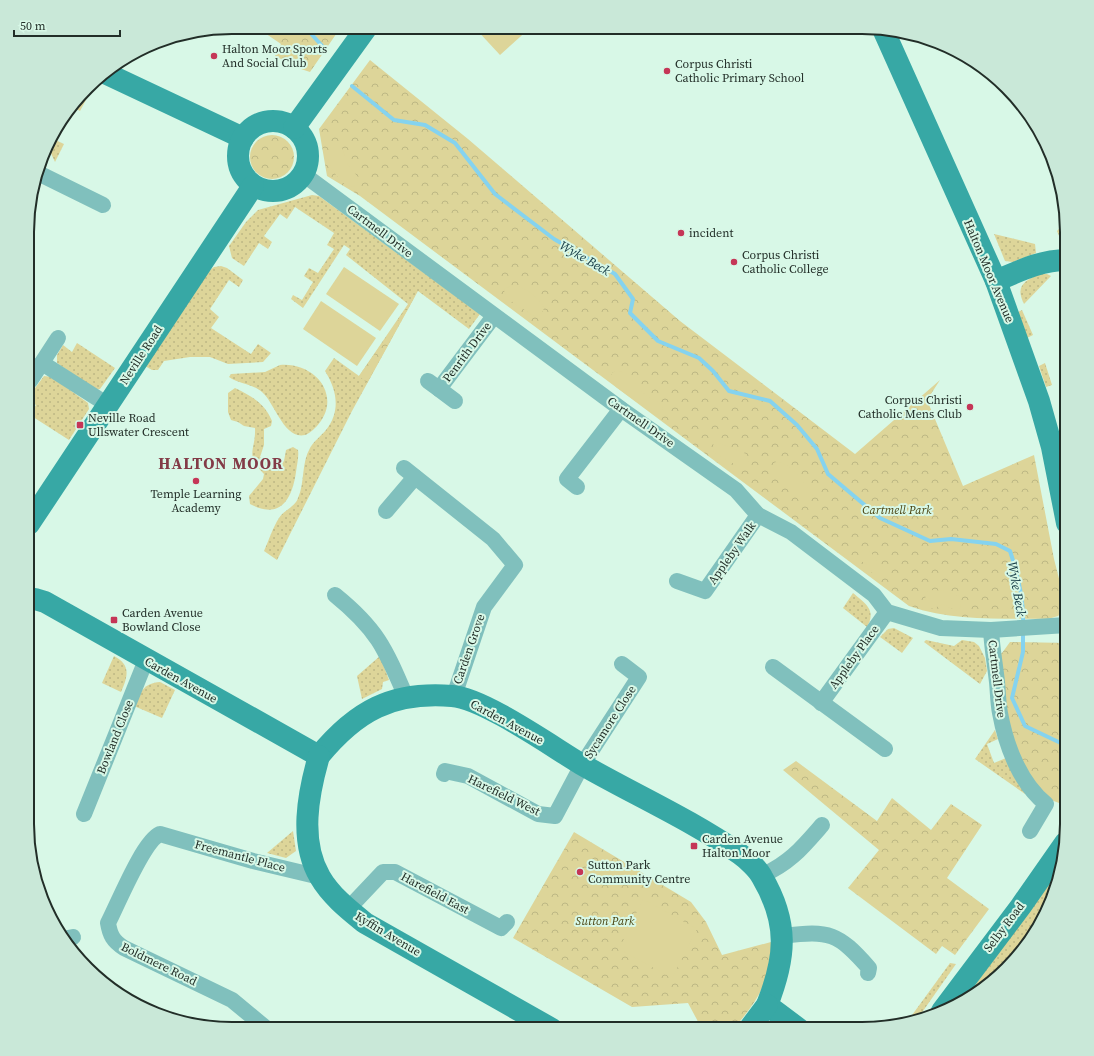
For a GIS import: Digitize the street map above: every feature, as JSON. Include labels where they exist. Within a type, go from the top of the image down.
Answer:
[{"type":"street","points":[[294,128],[362,34]]},
{"type":"street","name":"Halton Moor Avenue","points":[[886,36],[996,281],[1039,401],[1052,447],[1060,488]]},
{"type":"street","points":[[110,76],[243,138]]},
{"type":"street","points":[[272,121],[284,123],[294,128],[302,136],[307,149],[307,165],[304,174],[285,190],[273,192],[261,190],[253,186],[245,178],[240,169],[237,158],[238,148],[243,138],[250,129],[261,123],[272,121]]},
{"type":"street","name":"Cartmell Drive","points":[[304,174],[621,409],[736,490],[758,515],[791,532],[874,595],[887,612],[941,628],[991,630],[1060,626]]},
{"type":"street","points":[[42,175],[104,205]]},
{"type":"street","name":"Neville Road","points":[[34,516],[253,186]]},
{"type":"street","points":[[996,281],[1032,265],[1052,260],[1060,260]]},
{"type":"street","name":"Penrith Drive","points":[[455,401],[434,385],[494,316]]},
{"type":"street","points":[[34,375],[58,338]]},
{"type":"street","points":[[42,363],[108,405]]},
{"type":"street","points":[[567,479],[621,409]]},
{"type":"street","name":"Carden Grove","points":[[386,511],[409,473],[493,539],[521,564],[484,607],[454,696]]},
{"type":"street","name":"Appleby Walk","points":[[677,581],[703,594],[758,515]]},
{"type":"street","points":[[335,595],[362,618],[375,634],[386,651],[406,697]]},
{"type":"street","name":"Carden Avenue","points":[[34,599],[44,602],[319,756],[336,735],[358,718],[380,704],[406,697],[454,696],[473,702],[496,713],[582,764],[714,837],[742,855],[762,876],[775,903],[783,936],[777,980],[767,1005]]},
{"type":"street","name":"Appleby Place","points":[[821,703],[887,612]]},
{"type":"street","name":"Cartmell Drive","points":[[991,630],[992,653],[1000,712],[1008,744],[1019,771],[1037,797],[1046,804],[1030,831]]},
{"type":"street","name":"Bowland Close","points":[[84,814],[146,660]]},
{"type":"street","name":"Sycamore Close","points":[[582,764],[639,677],[622,664]]},
{"type":"street","points":[[773,667],[885,749]]},
{"type":"street","name":"Kyffin Avenue","points":[[319,756],[312,779],[308,807],[307,835],[312,856],[320,877],[348,909],[365,923],[540,1022]]},
{"type":"street","name":"Harefield West","points":[[444,774],[445,772],[468,776],[538,814],[555,816],[582,764]]},
{"type":"street","points":[[762,876],[808,852],[822,825]]},
{"type":"street","name":"Freemantle Place","points":[[160,834],[253,861],[320,877]]},
{"type":"street","name":"Boldmere Road","points":[[160,834],[151,840],[142,855],[108,923],[109,933],[114,941],[124,948],[142,955],[232,1000],[259,1022]]},
{"type":"street","name":"Selby Road","points":[[948,1003],[1021,906],[1057,854]]},
{"type":"street","name":"Harefield East","points":[[348,909],[383,872],[394,872],[501,928],[507,922]]},
{"type":"street","points":[[783,936],[813,932],[830,935],[851,947],[869,968],[868,974]]},
{"type":"street","points":[[754,1022],[767,1005],[790,1022]]},
{"type":"green space","points":[[266,34],[336,34],[310,72],[275,56],[281,44]]},
{"type":"green space","points":[[481,34],[523,34],[500,55]]},
{"type":"green space","name":"Cartmell Park","points":[[370,60],[468,139],[680,321],[855,454],[940,380],[927,400],[963,486],[1034,455],[1060,582],[1060,614],[1048,619],[995,619],[943,615],[909,606],[360,196],[327,176],[319,129]]},
{"type":"green space","points":[[88,96],[80,111],[77,109]]},
{"type":"green space","points":[[268,135],[276,135],[288,141],[294,153],[294,161],[288,173],[276,179],[268,179],[256,173],[250,161],[250,153],[256,141]]},
{"type":"green space","points":[[56,140],[64,144],[55,162],[51,152]]},
{"type":"green space","points":[[335,141],[340,142],[348,165],[358,177],[357,185],[349,188],[334,172],[331,166],[328,154],[330,147]]},
{"type":"green space","points":[[312,195],[319,196],[480,314],[469,329],[418,291],[352,411],[277,560],[264,551],[279,518],[297,501],[302,486],[307,454],[313,443],[331,423],[334,415],[336,400],[335,393],[325,371],[334,358],[359,376],[408,304],[346,255],[350,249],[344,245],[303,308],[291,299],[293,295],[302,300],[313,282],[304,276],[309,268],[318,273],[334,249],[327,245],[334,233],[295,207],[287,219],[280,214],[264,236],[272,242],[268,249],[259,243],[244,266],[232,258],[229,246],[246,222],[258,210]]},
{"type":"green space","points":[[1060,228],[1060,236],[1059,236],[1057,231]]},
{"type":"green space","points":[[994,234],[1035,244],[1036,253],[1013,262],[1005,261]]},
{"type":"green space","points":[[221,266],[227,268],[243,280],[239,287],[229,280],[210,309],[219,317],[211,328],[251,354],[258,344],[271,353],[263,362],[228,364],[210,357],[190,357],[164,361],[158,370],[152,370],[145,366],[209,271],[214,267]]},
{"type":"green space","points":[[344,267],[399,304],[380,331],[326,294]]},
{"type":"green space","points":[[1040,274],[1047,274],[1051,276],[1024,304],[1020,293],[1021,288],[1029,279]]},
{"type":"green space","points":[[513,285],[527,290],[535,296],[544,308],[542,313],[533,316],[511,301],[507,297],[504,289]]},
{"type":"green space","points":[[415,296],[367,383],[359,376]]},
{"type":"green space","points":[[321,301],[376,338],[357,366],[303,329]]},
{"type":"green space","points":[[1022,310],[1033,335],[1027,338],[1016,313]]},
{"type":"green space","points":[[77,343],[115,368],[100,389],[96,390],[57,363],[57,355],[63,345],[72,352]]},
{"type":"green space","points":[[1045,363],[1052,385],[1046,387],[1039,366]]},
{"type":"green space","points":[[280,365],[305,369],[314,375],[322,384],[326,393],[327,404],[324,415],[317,426],[305,435],[298,435],[291,432],[280,420],[267,397],[262,392],[254,387],[229,377],[231,374],[265,372]]},
{"type":"green space","points":[[616,370],[626,373],[642,392],[662,405],[663,409],[660,413],[655,415],[616,387],[613,382],[612,373]]},
{"type":"green space","points":[[44,376],[52,377],[88,403],[89,409],[69,440],[34,418],[34,408],[36,405],[34,404],[34,390]]},
{"type":"green space","points":[[235,388],[252,397],[266,409],[272,421],[271,426],[264,429],[264,445],[260,457],[268,463],[279,464],[284,461],[286,450],[293,447],[298,450],[296,472],[291,491],[288,499],[277,508],[269,510],[250,504],[249,496],[263,479],[264,474],[254,462],[252,452],[255,428],[244,426],[231,420],[228,412],[228,393]]},
{"type":"green space","points":[[716,440],[746,454],[749,462],[746,467],[739,467],[714,452],[713,441]]},
{"type":"green space","points":[[774,463],[782,463],[797,474],[813,495],[810,503],[803,504],[774,475]]},
{"type":"green space","points":[[864,549],[869,550],[883,568],[883,578],[875,578],[868,565],[859,560],[859,554]]},
{"type":"green space","points":[[931,590],[945,591],[959,596],[961,604],[960,608],[957,611],[942,604],[933,609],[925,601],[926,593]]},
{"type":"green space","points":[[853,593],[868,607],[870,611],[871,616],[867,627],[843,608]]},
{"type":"green space","points":[[894,628],[913,638],[902,653],[880,637],[888,629]]},
{"type":"green space","points":[[926,640],[954,646],[962,640],[974,642],[979,646],[985,658],[987,671],[980,684],[924,642]]},
{"type":"green space","points":[[1010,642],[1060,643],[1060,803],[1051,800],[1029,776],[1011,737],[998,654],[1002,653]]},
{"type":"green space","points":[[114,656],[126,667],[125,681],[121,692],[102,683]]},
{"type":"green space","points":[[380,656],[389,680],[383,682],[382,689],[362,699],[357,676]]},
{"type":"green space","points":[[160,682],[175,690],[162,718],[134,706],[138,696],[146,686]]},
{"type":"green space","points":[[995,730],[998,739],[987,744],[994,763],[1006,758],[1027,791],[1025,794],[975,759]]},
{"type":"green space","points":[[796,761],[877,821],[892,798],[931,830],[951,804],[982,825],[947,878],[989,909],[955,955],[942,946],[936,954],[848,888],[879,850],[783,770]]},
{"type":"green space","points":[[293,831],[296,851],[286,858],[267,853]]},
{"type":"green space","name":"Sutton Park","points":[[574,832],[691,902],[706,922],[722,955],[771,942],[770,967],[762,989],[756,1000],[739,1022],[698,1022],[688,1003],[632,1007],[513,938]]},
{"type":"green space","points":[[1054,872],[1050,888],[1040,912],[1027,934],[1011,955],[993,973],[973,989]]},
{"type":"green space","points":[[643,899],[697,929],[672,978],[619,949]]},
{"type":"green space","points":[[950,963],[956,964],[922,1013],[912,1016]]},
{"type":"waterway","name":"Wyke Beck","points":[[311,34],[324,48]]},
{"type":"waterway","name":"Wyke Beck","points":[[352,86],[394,120],[425,125],[455,143],[495,194],[554,239],[615,274],[633,299],[630,313],[658,341],[699,358],[713,371],[729,391],[770,401],[797,425],[817,449],[828,474],[880,518],[930,541],[951,539],[996,544],[1010,551],[1020,588],[1023,606],[1023,624]]},
{"type":"waterway","name":"Wyke Beck","points":[[1023,631],[1023,652],[1012,698],[1025,726],[1060,743]]},
{"type":"place","name":"Halton Moor Sports And Social Club","points":[[214,56]]},
{"type":"place","name":"Corpus Christi Catholic Primary School","points":[[667,71]]},
{"type":"place","name":"incident","points":[[681,233]]},
{"type":"place","name":"Corpus Christi Catholic College","points":[[734,262]]},
{"type":"place","name":"Corpus Christi Catholic Mens Club","points":[[970,407]]},
{"type":"place","name":"Neville Road Ullswater Crescent","points":[[80,425]]},
{"type":"place","name":"Temple Learning Academy","points":[[196,481]]},
{"type":"place","name":"Carden Avenue Bowland Close","points":[[114,620]]},
{"type":"place","name":"Carden Avenue Halton Moor","points":[[694,846]]},
{"type":"place","name":"Sutton Park Community Centre","points":[[580,872]]},
{"type":"district","name":"HALTON MOOR","points":[[221,463]]}]
